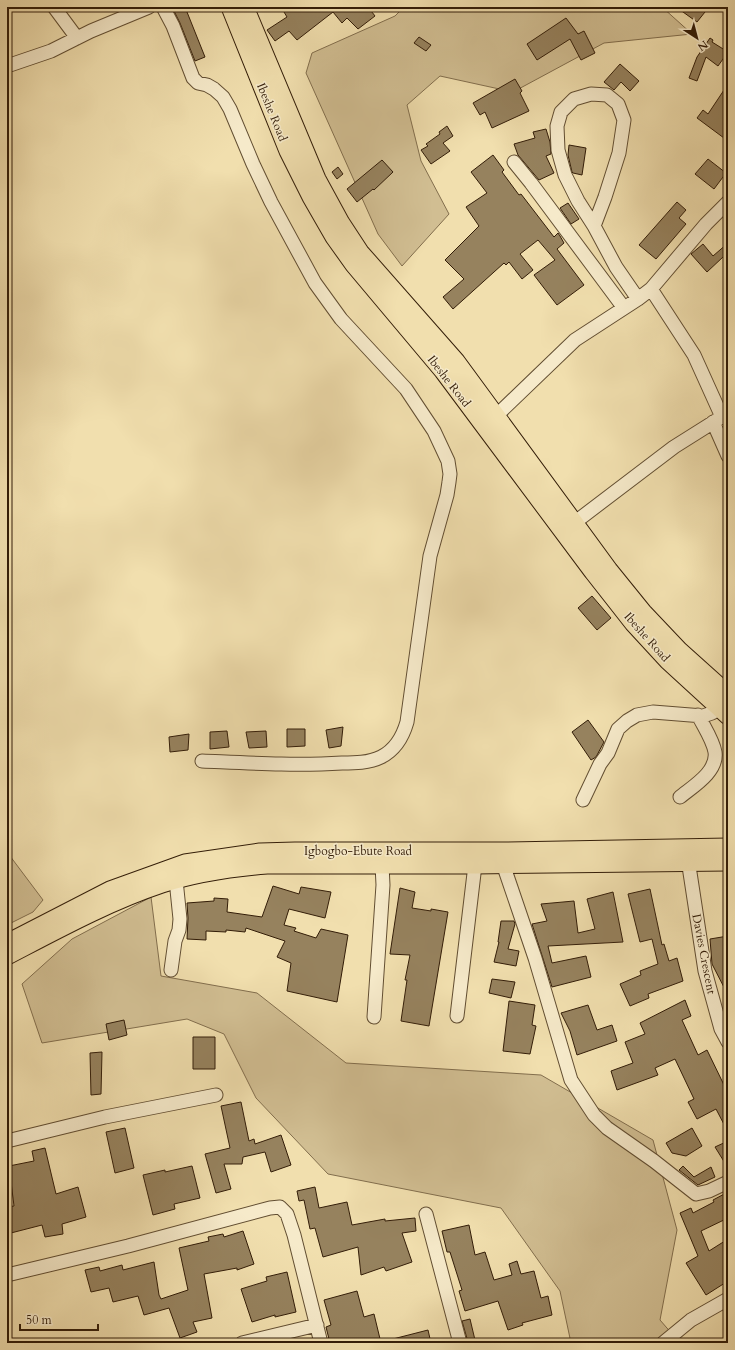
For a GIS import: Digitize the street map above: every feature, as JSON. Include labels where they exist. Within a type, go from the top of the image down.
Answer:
[{"type":"main road","name":"Ibeshe Road","points":[[230,7],[288,151],[311,197],[334,237],[354,265],[443,371],[593,572],[633,623],[668,661],[725,706]]},
{"type":"main road","name":"Ibeshe Road","points":[[245,7],[317,179],[341,223],[360,252],[456,361],[609,570],[643,612],[679,650],[725,706]]},
{"type":"main road","name":"Igbogbo-Ebute Road","points":[[7,956],[106,906],[162,884],[199,874],[234,867],[267,865],[503,864],[687,855],[728,847]]},
{"type":"main road","name":"Igbogbo-Ebute Road","points":[[7,943],[110,890],[185,863],[260,852],[506,851],[687,855],[728,862]]},
{"type":"street","points":[[54,7],[77,38]]},
{"type":"street","points":[[7,66],[51,51],[77,38],[150,7]]},
{"type":"street","points":[[163,7],[173,26],[192,78],[198,83],[207,85],[219,93],[230,109],[271,202],[315,283],[341,320],[410,394],[441,444],[448,462],[450,474],[447,495],[430,556],[407,722],[404,733],[399,741],[391,750],[380,758],[362,762],[318,765],[202,761]]},
{"type":"street","points":[[594,226],[619,152],[624,120],[618,104],[607,96],[591,94],[574,99],[561,112],[557,126],[558,150],[565,175],[578,201],[594,226],[616,267],[638,299]]},
{"type":"street","points":[[514,162],[624,308]]},
{"type":"street","points":[[496,416],[575,340],[651,289],[706,224],[728,202]]},
{"type":"street","points":[[651,289],[694,354],[721,418],[728,456]]},
{"type":"street","points":[[574,523],[674,447],[721,418]]},
{"type":"street","points":[[583,800],[600,764],[608,753],[618,729],[627,721],[637,715],[653,712],[704,716],[725,706]]},
{"type":"street","points":[[680,797],[703,778],[714,763],[715,754],[712,743],[698,716]]},
{"type":"street","name":"Davies Crescent","points":[[687,855],[705,971],[721,1029],[728,1042]]},
{"type":"street","points":[[503,864],[535,958],[571,1080],[590,1109],[607,1128],[654,1161],[696,1194],[710,1191],[728,1182]]},
{"type":"street","points":[[374,1017],[383,885],[382,865]]},
{"type":"street","points":[[457,1016],[475,865]]},
{"type":"street","points":[[171,970],[180,919],[176,880]]},
{"type":"street","points":[[7,1141],[104,1117],[216,1095]]},
{"type":"street","points":[[7,1275],[128,1246],[270,1208],[280,1207],[287,1214],[294,1235],[321,1343]]},
{"type":"street","points":[[426,1214],[460,1343]]},
{"type":"street","points":[[663,1343],[691,1320],[728,1299]]},
{"type":"street","points":[[242,1343],[316,1325]]},
{"type":"shaded area","points":[[404,7],[662,7],[692,34],[604,43],[513,92],[440,76],[407,105],[421,161],[449,214],[402,266],[378,234],[306,73],[312,53],[395,16]]},
{"type":"shaded area","points":[[7,852],[43,900],[33,912],[7,925]]},
{"type":"shaded area","points":[[151,897],[161,976],[257,993],[346,1063],[541,1075],[653,1140],[677,1230],[660,1320],[680,1343],[571,1343],[560,1291],[501,1208],[328,1174],[256,1098],[224,1034],[187,1019],[42,1043],[22,984],[72,939]]},
{"type":"building","points":[[185,7],[205,57],[195,61],[174,11]]},
{"type":"building","points":[[281,7],[368,7],[375,16],[358,29],[347,18],[342,23],[333,12],[297,40],[289,31],[275,41],[267,30],[287,17]]},
{"type":"building","points":[[676,7],[709,7],[697,22]]},
{"type":"building","points":[[566,18],[578,34],[584,31],[595,53],[581,60],[570,39],[537,60],[527,44]]},
{"type":"building","points":[[419,37],[431,45],[426,51],[414,43]]},
{"type":"building","points":[[710,38],[713,40],[712,42],[728,52],[718,66],[706,57],[697,81],[689,78],[697,57]]},
{"type":"building","points":[[620,64],[639,81],[630,91],[621,82],[614,90],[604,82]]},
{"type":"building","points":[[515,79],[522,91],[520,93],[529,111],[492,128],[485,112],[480,115],[473,103]]},
{"type":"building","points":[[728,84],[728,141],[697,118],[703,110],[708,114]]},
{"type":"building","points":[[447,126],[453,136],[443,143],[450,151],[431,164],[421,150],[428,146],[426,144],[440,134],[439,132]]},
{"type":"building","points":[[546,129],[550,142],[551,154],[546,156],[554,173],[539,180],[518,155],[514,144],[535,138],[533,132]]},
{"type":"building","points":[[569,145],[586,148],[582,175],[572,172],[568,155]]},
{"type":"building","points":[[493,155],[504,170],[502,172],[519,195],[521,194],[554,237],[558,233],[564,243],[557,249],[584,285],[557,305],[534,275],[555,260],[538,240],[520,254],[533,270],[522,279],[509,262],[506,265],[504,263],[453,309],[443,297],[464,279],[445,260],[479,226],[466,207],[487,193],[471,172]]},
{"type":"building","points":[[708,159],[726,173],[714,189],[695,174]]},
{"type":"building","points":[[382,160],[393,172],[374,190],[373,189],[357,202],[347,189]]},
{"type":"building","points":[[338,167],[343,174],[337,179],[332,172]]},
{"type":"building","points":[[677,202],[686,210],[679,218],[686,224],[656,259],[639,245]]},
{"type":"building","points":[[568,203],[579,219],[571,224],[560,208]]},
{"type":"building","points":[[728,243],[728,263],[723,257],[707,272],[691,254],[703,244],[713,256]]},
{"type":"building","points":[[592,596],[611,618],[597,630],[578,608]]},
{"type":"building","points":[[588,720],[604,742],[596,757],[591,760],[572,732]]},
{"type":"building","points":[[343,727],[341,746],[329,748],[326,730]]},
{"type":"building","points":[[287,729],[305,729],[305,746],[287,747]]},
{"type":"building","points":[[227,731],[229,747],[210,749],[210,732]]},
{"type":"building","points":[[266,731],[267,747],[249,748],[246,732]]},
{"type":"building","points":[[189,734],[188,750],[170,752],[169,737]]},
{"type":"building","points":[[273,886],[299,894],[301,887],[331,892],[325,918],[289,909],[284,925],[296,928],[294,931],[316,938],[321,929],[348,935],[337,1002],[287,991],[291,963],[277,957],[285,941],[246,928],[245,932],[226,930],[226,932],[206,931],[206,940],[187,939],[187,903],[214,901],[214,898],[228,899],[227,912],[262,917]]},
{"type":"building","points":[[400,888],[415,892],[412,908],[448,912],[429,1026],[401,1021],[407,980],[405,980],[410,955],[390,954]]},
{"type":"building","points":[[650,889],[662,945],[664,944],[669,961],[677,958],[683,981],[648,994],[649,998],[630,1006],[620,984],[641,975],[640,971],[658,964],[652,939],[640,942],[628,894]]},
{"type":"building","points":[[613,892],[623,942],[548,946],[552,963],[586,956],[591,977],[552,987],[532,924],[547,921],[541,904],[574,901],[578,933],[595,929],[587,899]]},
{"type":"building","points":[[501,921],[514,921],[515,924],[508,949],[519,951],[516,966],[494,962],[499,942]]},
{"type":"building","points":[[728,936],[728,995],[712,964],[710,939]]},
{"type":"building","points":[[492,979],[515,982],[511,998],[489,993]]},
{"type":"building","points":[[685,1000],[691,1016],[682,1020],[698,1055],[707,1050],[724,1085],[728,1082],[728,1132],[716,1109],[697,1119],[688,1102],[694,1099],[675,1059],[655,1068],[658,1075],[617,1090],[611,1071],[633,1063],[625,1042],[645,1034],[640,1023]]},
{"type":"building","points":[[509,1001],[535,1005],[532,1025],[536,1026],[530,1054],[503,1051]]},
{"type":"building","points":[[588,1005],[597,1030],[612,1025],[617,1041],[577,1055],[570,1031],[561,1013]]},
{"type":"building","points":[[124,1020],[127,1035],[109,1040],[106,1024]]},
{"type":"building","points":[[193,1037],[215,1037],[215,1069],[193,1069]]},
{"type":"building","points":[[102,1052],[101,1094],[91,1095],[90,1053]]},
{"type":"building","points":[[241,1102],[249,1141],[254,1139],[255,1144],[281,1135],[291,1165],[271,1172],[265,1152],[243,1157],[242,1164],[224,1164],[231,1189],[216,1193],[205,1154],[230,1148],[221,1106]]},
{"type":"building","points":[[125,1128],[134,1168],[115,1173],[106,1132]]},
{"type":"building","points":[[692,1128],[702,1146],[686,1156],[672,1153],[666,1143]]},
{"type":"building","points":[[728,1141],[728,1168],[715,1147]]},
{"type":"building","points":[[45,1148],[56,1194],[78,1187],[86,1217],[62,1224],[63,1234],[45,1237],[42,1225],[7,1234],[7,1207],[14,1206],[9,1166],[34,1161],[32,1151]]},
{"type":"building","points":[[192,1166],[200,1198],[174,1204],[175,1209],[153,1215],[143,1175]]},
{"type":"building","points":[[683,1166],[694,1177],[711,1167],[715,1177],[698,1185],[679,1170]]},
{"type":"building","points":[[315,1187],[319,1208],[347,1202],[352,1225],[385,1219],[385,1221],[415,1218],[416,1231],[402,1233],[412,1262],[386,1271],[384,1267],[361,1275],[358,1247],[323,1257],[315,1228],[310,1229],[304,1200],[299,1201],[297,1191]]},
{"type":"building","points":[[728,1192],[728,1218],[701,1231],[709,1251],[728,1239],[728,1281],[706,1295],[686,1263],[698,1256],[680,1213],[691,1208],[693,1213],[714,1202],[713,1200]]},
{"type":"building","points":[[469,1225],[475,1255],[485,1252],[494,1280],[512,1275],[509,1264],[517,1261],[521,1274],[534,1271],[541,1298],[548,1296],[552,1315],[522,1323],[523,1325],[508,1330],[498,1301],[465,1311],[459,1291],[462,1290],[450,1252],[447,1252],[442,1231]]},
{"type":"building","points":[[243,1231],[254,1264],[237,1270],[237,1268],[204,1274],[212,1318],[193,1322],[197,1332],[180,1338],[169,1308],[144,1315],[138,1296],[113,1302],[109,1288],[91,1292],[85,1270],[99,1267],[100,1271],[122,1265],[123,1270],[154,1262],[159,1295],[161,1299],[188,1290],[179,1248],[209,1241],[208,1237],[223,1234],[224,1237]]},
{"type":"building","points":[[287,1272],[296,1312],[275,1317],[275,1315],[252,1322],[241,1289],[267,1281],[266,1277]]},
{"type":"building","points":[[357,1291],[364,1317],[374,1314],[381,1343],[330,1343],[326,1327],[331,1325],[324,1300]]},
{"type":"building","points":[[470,1319],[475,1340],[468,1342],[462,1321]]},
{"type":"building","points":[[428,1330],[431,1343],[389,1343],[389,1340]]}]
